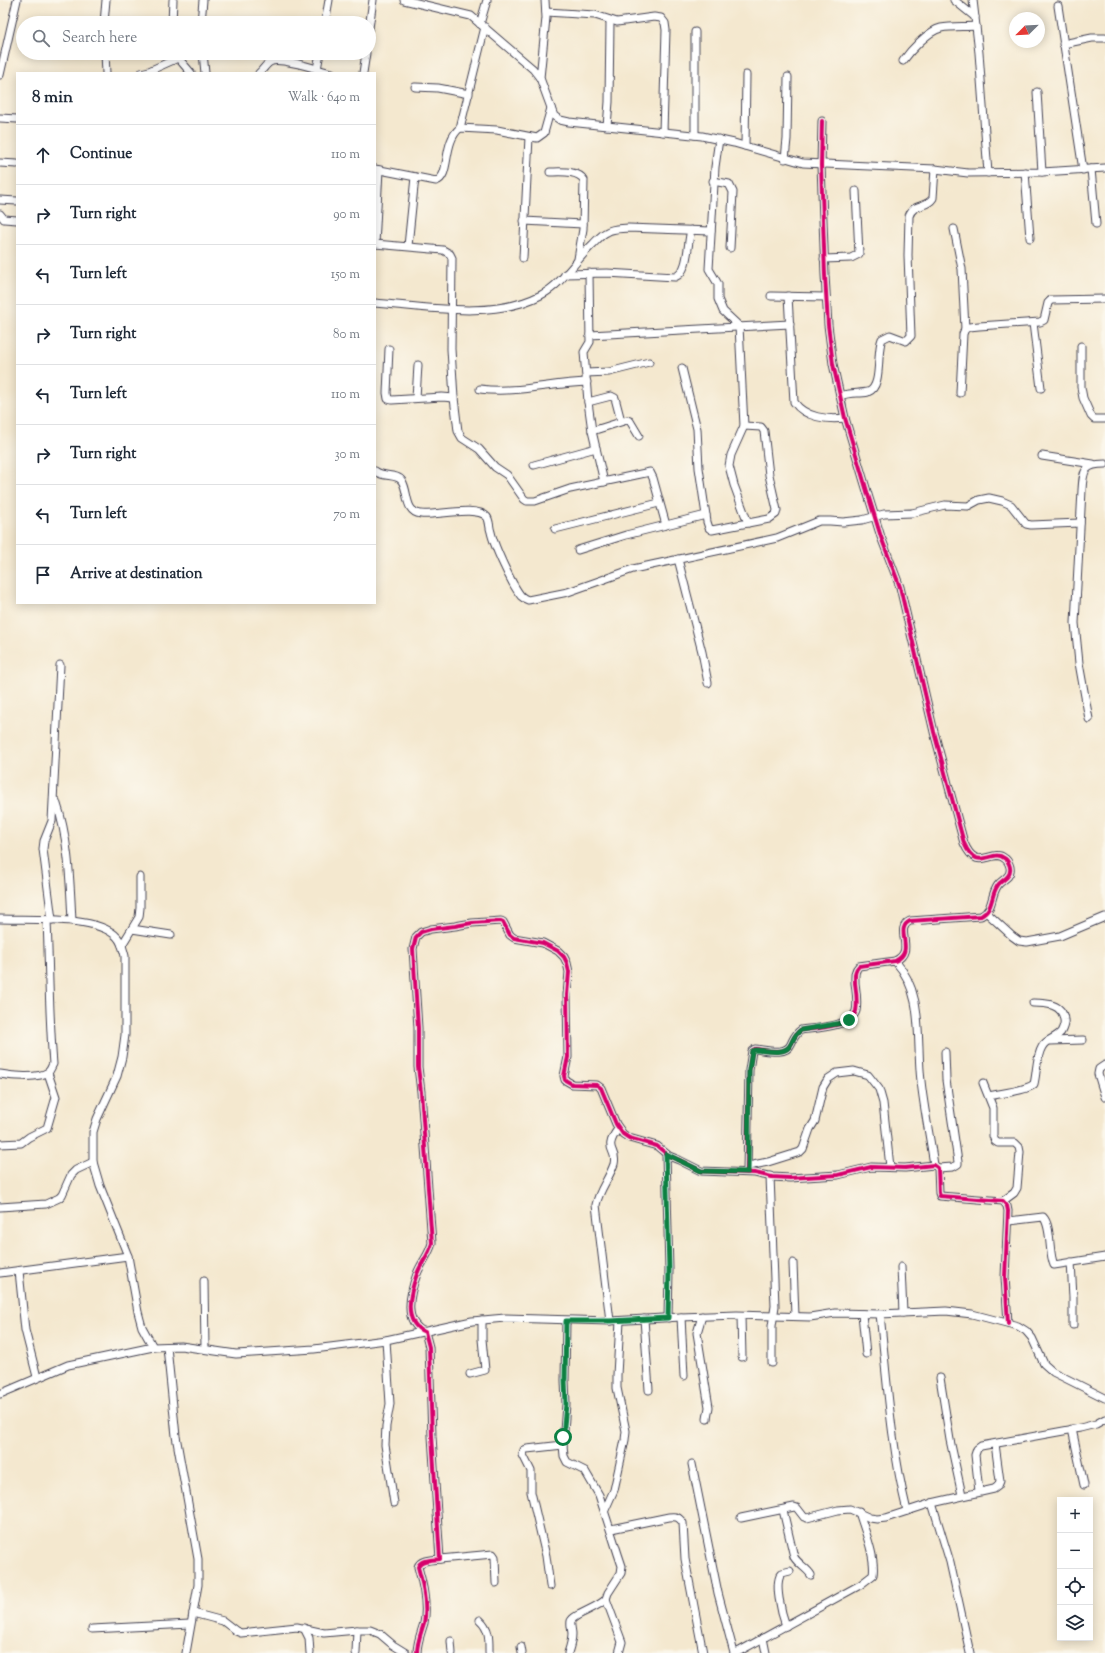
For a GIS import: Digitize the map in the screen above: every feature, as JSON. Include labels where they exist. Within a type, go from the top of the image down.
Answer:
[{"type":"street","points":[[0,75],[17,0]]},
{"type":"street","points":[[105,16],[106,0]]},
{"type":"street","points":[[172,16],[173,0]]},
{"type":"street","points":[[201,16],[202,0]]},
{"type":"street","points":[[326,16],[329,0]]},
{"type":"street","points":[[371,16],[373,0]]},
{"type":"street","points":[[404,0],[463,13],[470,16],[533,69],[540,78],[554,116],[560,120],[719,139],[785,159],[821,165],[935,169],[956,172],[988,173],[1042,172],[1105,168]]},
{"type":"street","points":[[376,207],[377,170],[436,181],[443,177],[450,142],[453,135],[460,128],[469,94],[487,0]]},
{"type":"street","points":[[540,78],[544,51],[546,12],[545,0]]},
{"type":"street","points":[[954,0],[975,17]]},
{"type":"street","points":[[973,0],[988,173]]},
{"type":"street","points":[[1058,6],[1083,170]]},
{"type":"street","points":[[546,12],[595,15],[610,21],[627,22],[654,17],[661,18],[665,23],[666,30],[663,132]]},
{"type":"street","points":[[607,126],[609,102],[610,21]]},
{"type":"street","points":[[903,61],[915,47],[935,30],[941,28],[976,26]]},
{"type":"street","points":[[695,32],[695,135]]},
{"type":"street","points":[[1063,44],[1092,38],[1105,38]]},
{"type":"street","points":[[105,60],[106,72]]},
{"type":"street","points":[[145,72],[169,60]]},
{"type":"street","points":[[180,60],[190,72]]},
{"type":"street","points":[[204,60],[205,72]]},
{"type":"street","points":[[260,72],[270,62],[275,60],[328,72]]},
{"type":"street","points":[[317,69],[319,60]]},
{"type":"street","points":[[363,72],[365,60]]},
{"type":"street","points":[[745,146],[746,75]]},
{"type":"street","points":[[785,159],[787,139],[788,77]]},
{"type":"street","points":[[415,87],[438,88],[469,94]]},
{"type":"street","points":[[1037,92],[1042,172]]},
{"type":"street","points":[[460,128],[497,130],[537,138],[544,133],[551,108]]},
{"type":"street","points":[[0,118],[16,119]]},
{"type":"street","points":[[748,1169],[749,1070],[752,1051],[782,1051],[790,1046],[796,1033],[801,1030],[842,1023],[849,1020],[854,1015],[856,1009],[856,969],[864,964],[896,961],[904,955],[904,927],[906,923],[910,921],[981,916],[987,913],[991,907],[998,885],[1010,874],[1007,861],[1004,857],[999,856],[976,859],[970,855],[964,843],[934,732],[900,587],[875,516],[845,418],[833,364],[828,325],[821,165],[822,121]]},
{"type":"street","points":[[523,258],[529,137]]},
{"type":"street","points":[[719,139],[713,181],[709,269],[718,284],[718,299],[723,311],[739,326],[744,426],[731,455],[730,466],[734,485],[748,523]]},
{"type":"street","points":[[0,163],[16,164]]},
{"type":"street","points":[[840,396],[852,392],[868,392],[875,386],[880,343],[882,339],[890,335],[906,341],[911,336],[908,255],[909,216],[915,207],[927,204],[933,198],[935,169]]},
{"type":"street","points":[[1091,169],[1096,224]]},
{"type":"street","points":[[550,172],[577,174],[584,180],[583,224],[578,259]]},
{"type":"street","points":[[1025,172],[1030,238]]},
{"type":"street","points":[[408,246],[415,177]]},
{"type":"street","points":[[713,181],[730,184],[733,192],[730,248]]},
{"type":"street","points":[[824,259],[851,258],[859,254],[856,190]]},
{"type":"street","points":[[0,200],[16,201]]},
{"type":"street","points":[[0,214],[4,219],[16,220]]},
{"type":"street","points":[[524,221],[583,224]]},
{"type":"street","points":[[376,303],[451,309],[513,306],[524,303],[543,294],[607,231],[616,229],[711,231]]},
{"type":"street","points":[[954,229],[962,269],[965,329],[963,334],[960,393]]},
{"type":"street","points":[[565,274],[628,273],[675,277],[679,276],[685,267],[687,260],[687,244],[691,230]]},
{"type":"street","points":[[376,244],[444,250],[450,254],[452,258],[451,349],[457,426],[462,438],[479,449],[495,467],[507,475],[527,502],[535,501],[570,489],[650,472],[666,525]]},
{"type":"street","points":[[589,273],[590,342],[584,352],[592,431],[604,482]]},
{"type":"street","points":[[771,296],[826,297]]},
{"type":"street","points":[[788,296],[794,402],[798,408],[804,412],[817,417],[835,419],[845,418]]},
{"type":"street","points":[[965,329],[969,327],[1044,320],[1048,303],[1051,300],[1105,299]]},
{"type":"street","points":[[1033,322],[1041,388]]},
{"type":"street","points":[[590,335],[790,324]]},
{"type":"street","points":[[1081,346],[1081,387],[1083,398],[1091,416],[1094,419],[1105,419]]},
{"type":"street","points":[[389,349],[388,399],[454,398]]},
{"type":"street","points":[[586,373],[609,372],[649,362]]},
{"type":"street","points":[[416,398],[418,365]]},
{"type":"street","points":[[682,368],[697,429],[699,468],[706,515],[709,528],[712,530],[773,517],[776,514],[777,510],[770,483],[764,430],[761,427],[744,426]]},
{"type":"street","points":[[480,389],[500,391],[564,383],[587,382]]},
{"type":"street","points":[[588,402],[611,396],[615,398],[621,421]]},
{"type":"street","points":[[592,431],[621,421],[630,421],[639,436]]},
{"type":"street","points":[[534,465],[596,448]]},
{"type":"street","points":[[1042,456],[1093,464],[1105,464]]},
{"type":"street","points":[[1089,719],[1079,663],[1075,623],[1083,475],[1086,469],[1093,464]]},
{"type":"street","points":[[376,472],[379,474],[398,477],[402,480],[410,507],[418,514],[467,511],[483,514],[487,517],[493,538],[509,574],[521,596],[528,600],[568,592],[633,569],[777,538],[819,521],[843,522],[862,520],[892,513],[912,512],[945,505],[968,506],[979,500],[989,498],[1002,501],[1010,505],[1026,524],[1080,523]]},
{"type":"street","points":[[555,529],[659,503]]},
{"type":"street","points":[[578,550],[626,535],[706,515]]},
{"type":"street","points":[[678,559],[702,652],[708,683]]},
{"type":"street","points":[[0,1074],[23,1076],[43,1075],[48,1073],[53,1064],[50,1038],[49,920],[44,841],[52,821],[60,665]]},
{"type":"street","points":[[54,797],[63,821],[72,921]]},
{"type":"street","points":[[122,945],[139,917],[140,877]]},
{"type":"street","points":[[987,913],[1012,936],[1019,941],[1027,942],[1060,936],[1105,917]]},
{"type":"street","points":[[0,919],[72,921],[89,923],[116,936],[122,945],[125,956],[125,1035],[122,1057],[115,1082],[97,1119],[93,1132],[93,1162],[100,1186],[128,1256],[142,1327],[153,1347]]},
{"type":"street","points":[[440,1559],[432,1436],[429,1347],[425,1332],[415,1325],[410,1312],[410,1304],[417,1274],[430,1251],[432,1243],[422,1092],[418,1067],[418,1028],[413,949],[416,937],[421,932],[435,928],[455,926],[472,922],[500,921],[503,922],[510,935],[514,938],[543,943],[558,951],[567,963],[569,972],[567,995],[568,1057],[564,1076],[565,1080],[572,1084],[597,1085],[602,1088],[618,1129],[629,1138],[657,1146],[666,1154],[701,1171],[748,1169],[800,1152],[803,1149],[810,1129],[815,1121],[823,1088],[828,1079],[841,1072],[854,1071],[868,1075],[879,1089],[883,1103],[890,1167]]},
{"type":"street","points":[[132,929],[171,935]]},
{"type":"street","points":[[896,961],[908,978],[917,1015],[921,1079],[940,1196],[1003,1201],[1008,1206],[1009,1221],[1005,1277],[1008,1323]]},
{"type":"street","points":[[989,1096],[1031,1087],[1034,1084],[1040,1052],[1046,1042],[1061,1031],[1064,1025],[1064,1015],[1060,1010],[1045,1003],[1033,1003]]},
{"type":"street","points":[[1046,1042],[1083,1040]]},
{"type":"street","points":[[748,1169],[770,1176],[790,1178],[838,1175],[871,1167],[953,1167],[958,1164],[958,1162],[946,1080],[945,1052]]},
{"type":"street","points":[[1105,1065],[1099,1069],[1098,1074],[1105,1097]]},
{"type":"street","points":[[0,1144],[21,1143],[29,1136],[47,1128],[56,1097],[48,1073]]},
{"type":"street","points":[[984,1083],[994,1113],[993,1136],[995,1141],[998,1143],[1014,1143],[1019,1147],[1020,1152],[1017,1188],[1014,1193],[1003,1201]]},
{"type":"street","points":[[610,1321],[596,1205],[597,1197],[605,1184],[614,1163],[614,1156],[610,1144],[612,1137],[618,1129]]},
{"type":"street","points":[[666,1154],[669,1270],[668,1318]]},
{"type":"street","points":[[0,1207],[46,1204],[53,1202],[62,1195],[71,1175],[82,1167],[93,1162]]},
{"type":"street","points":[[770,1176],[775,1306],[772,1326],[772,1364]]},
{"type":"street","points":[[1009,1221],[1043,1217],[1047,1224],[1054,1265],[1105,1257]]},
{"type":"street","points":[[0,1273],[128,1256]]},
{"type":"street","points":[[1071,1262],[1073,1325]]},
{"type":"street","points":[[793,1263],[795,1316]]},
{"type":"street","points":[[901,1267],[903,1313]]},
{"type":"street","points":[[19,1271],[25,1330],[37,1377]]},
{"type":"street","points":[[204,1281],[205,1349]]},
{"type":"street","points":[[0,1394],[68,1365],[153,1347],[181,1346],[236,1354],[314,1349],[386,1340],[482,1320],[525,1318],[566,1321],[610,1321],[702,1316],[821,1316],[835,1313],[880,1314],[960,1312],[1018,1326],[1026,1331],[1032,1338],[1044,1364],[1052,1372],[1105,1398]]},
{"type":"street","points":[[862,1314],[866,1354]]},
{"type":"street","points":[[880,1314],[891,1429],[901,1488],[907,1511]]},
{"type":"street","points":[[702,1316],[697,1333],[710,1410],[707,1419]]},
{"type":"street","points":[[741,1316],[742,1357]]},
{"type":"street","points":[[681,1317],[684,1376]]},
{"type":"street","points":[[644,1319],[649,1390]]},
{"type":"street","points":[[470,1374],[485,1370],[482,1320]]},
{"type":"street","points":[[605,1510],[614,1490],[626,1436],[625,1422],[617,1381],[620,1320]]},
{"type":"street","points":[[566,1321],[566,1404],[563,1445],[564,1456],[567,1462],[584,1471],[599,1495],[622,1566],[621,1573],[608,1593],[606,1599],[598,1607],[574,1617],[571,1622],[572,1637],[568,1653]]},
{"type":"street","points":[[386,1340],[390,1404],[386,1426],[386,1445],[394,1503]]},
{"type":"street","points":[[167,1347],[176,1436],[198,1559],[198,1585],[186,1653]]},
{"type":"street","points":[[940,1378],[950,1440],[962,1495]]},
{"type":"street","points":[[979,1491],[975,1455],[977,1449],[981,1446],[1096,1424],[1105,1419]]},
{"type":"street","points":[[1072,1429],[1084,1485]]},
{"type":"street","points":[[741,1518],[797,1508],[804,1517],[807,1518],[838,1510],[850,1509],[870,1518],[886,1518],[932,1503],[979,1491],[994,1489],[998,1486],[1000,1481],[995,1444]]},
{"type":"street","points":[[550,1586],[546,1556],[531,1492],[531,1471],[523,1455],[524,1450],[527,1449],[563,1445]]},
{"type":"street","points":[[692,1464],[718,1593],[735,1653],[860,1585],[874,1575],[870,1550],[859,1512]]},
{"type":"street","points":[[932,1503],[950,1562],[970,1653]]},
{"type":"street","points":[[783,1510],[794,1557],[798,1563],[811,1575]]},
{"type":"street","points":[[611,1529],[676,1516],[683,1523],[686,1559],[703,1653]]},
{"type":"street","points":[[418,1653],[418,1641],[426,1612],[418,1564],[421,1562],[440,1559],[493,1554],[495,1557],[496,1583]]},
{"type":"street","points":[[786,1626],[780,1604],[779,1579],[782,1573],[790,1571]]},
{"type":"street","points":[[606,1599],[622,1642],[619,1653]]},
{"type":"street","points":[[193,1613],[223,1622],[241,1633],[297,1627],[324,1633],[370,1630],[380,1634],[393,1645],[406,1653]]},
{"type":"street","points":[[480,1620],[486,1625],[489,1653]]},
{"type":"street","points":[[92,1629],[190,1624]]},
{"type":"street","points":[[304,1628],[308,1638],[310,1653]]},
{"type":"street","points":[[356,1653],[358,1630]]},
{"type":"street","points":[[762,1638],[766,1653]]},
{"type":"street","points":[[451,1641],[452,1653]]},
{"type":"cycle path","points":[[747,1172],[749,1070],[752,1051],[755,1049],[775,1051],[785,1050],[801,1030],[840,1024],[853,1016],[857,1008],[855,976],[856,970],[859,966],[895,961],[901,957],[905,946],[904,929],[905,925],[910,921],[981,916],[988,910],[999,883],[1010,873],[1009,864],[1004,858],[995,856],[979,859],[974,857],[969,852],[964,843],[934,732],[900,587],[881,537],[845,418],[833,364],[828,325],[821,165],[822,121]]},
{"type":"cycle path","points":[[417,1653],[418,1641],[425,1616],[423,1587],[418,1567],[419,1564],[424,1561],[440,1559],[432,1436],[429,1347],[425,1332],[413,1321],[410,1306],[410,1298],[417,1274],[432,1243],[418,1067],[418,1028],[413,949],[416,937],[421,932],[431,929],[472,923],[501,921],[510,935],[514,938],[543,943],[558,951],[564,957],[569,972],[567,995],[568,1057],[564,1076],[565,1080],[572,1084],[597,1085],[601,1088],[616,1124],[623,1134],[629,1138],[657,1146],[669,1156],[701,1171],[755,1173],[772,1177],[790,1178],[838,1175],[871,1167],[905,1168],[934,1165],[938,1168],[940,1196],[1003,1201],[1007,1206],[1008,1211],[1005,1277],[1008,1323]]},
{"type":"route","points":[[563,1437],[566,1404],[566,1321],[610,1321],[668,1318],[669,1270],[666,1154],[701,1171],[748,1172],[749,1070],[750,1055],[752,1051],[782,1051],[790,1046],[796,1033],[801,1030],[842,1023],[849,1020]]}]
